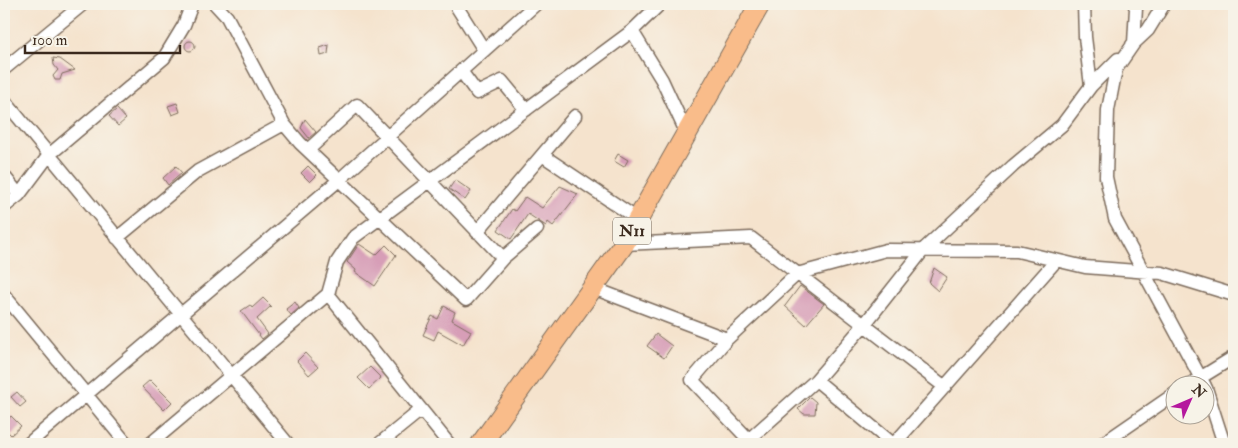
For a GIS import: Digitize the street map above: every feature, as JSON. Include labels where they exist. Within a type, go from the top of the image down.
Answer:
[{"type":"main road","name":"N11","points":[[481,444],[624,244],[760,4]]},
{"type":"street","points":[[4,69],[83,4]]},
{"type":"street","points":[[4,207],[19,195],[49,155],[164,58],[184,25],[192,4]]},
{"type":"street","points":[[214,4],[227,17],[284,124],[339,180],[466,300],[502,258],[537,229]]},
{"type":"street","points":[[455,4],[484,50]]},
{"type":"street","points":[[28,444],[339,180],[536,4]]},
{"type":"street","points":[[150,444],[328,294],[337,262],[353,238],[632,32],[660,4]]},
{"type":"street","points":[[1084,4],[1085,37],[1091,86]]},
{"type":"street","points":[[1134,4],[1136,8],[1134,43],[1116,69],[1108,110],[1106,177],[1115,219],[1200,376]]},
{"type":"street","points":[[1164,4],[1148,30],[1091,86],[1062,125],[1012,166],[924,249],[864,325],[816,380],[749,443],[692,380],[727,340],[797,274],[886,250],[924,249],[1017,251],[1056,262],[1085,267],[1162,273],[1234,294]]},
{"type":"street","points":[[632,32],[662,80],[687,134]]},
{"type":"street","points":[[461,71],[477,93],[502,81],[526,110]]},
{"type":"street","points":[[4,100],[288,444]]},
{"type":"street","points":[[308,150],[357,105],[502,258]]},
{"type":"street","points":[[478,232],[575,116]]},
{"type":"street","points":[[117,238],[198,170],[284,124]]},
{"type":"street","points":[[542,155],[639,220]]},
{"type":"street","points":[[4,176],[19,195]]},
{"type":"street","points":[[624,244],[751,238],[945,387]]},
{"type":"street","points":[[816,380],[894,444],[1056,262]]},
{"type":"street","points":[[593,288],[727,340]]},
{"type":"street","points":[[328,294],[449,444]]},
{"type":"street","points":[[4,296],[128,444]]},
{"type":"street","points":[[1212,376],[1234,357]]},
{"type":"street","points":[[1102,444],[1166,400]]},
{"type":"street","points":[[379,444],[421,410]]},
{"type":"street","points":[[1216,420],[1224,444]]},
{"type":"building","points":[[188,41],[192,41],[195,46],[194,50],[188,51],[185,48],[185,44]]},
{"type":"building","points":[[329,45],[328,54],[321,56],[320,48]]},
{"type":"building","points":[[53,58],[60,59],[75,70],[62,74],[60,80],[55,80],[53,76],[58,70],[54,65]]},
{"type":"building","points":[[177,103],[180,112],[172,115],[168,106]]},
{"type":"building","points":[[117,109],[126,119],[118,126],[109,116]]},
{"type":"building","points":[[305,119],[316,132],[309,138],[301,128]]},
{"type":"building","points":[[618,154],[628,160],[624,167],[614,161]]},
{"type":"building","points":[[176,166],[182,173],[168,185],[163,178]]},
{"type":"building","points":[[308,166],[317,175],[310,182],[301,173]]},
{"type":"building","points":[[455,180],[471,191],[465,200],[449,189]]},
{"type":"building","points":[[560,186],[578,194],[553,226],[548,222],[546,226],[528,214],[511,239],[498,230],[512,209],[515,211],[525,197],[542,208]]},
{"type":"building","points":[[359,244],[376,255],[386,245],[396,255],[375,286],[355,272],[356,270],[347,262]]},
{"type":"building","points":[[934,268],[947,277],[938,291],[929,283]]},
{"type":"building","points":[[800,286],[824,304],[806,325],[785,306]]},
{"type":"building","points":[[263,298],[271,306],[257,319],[268,334],[262,339],[241,311],[250,305],[252,308]]},
{"type":"building","points":[[295,302],[299,308],[291,315],[286,309]]},
{"type":"building","points":[[444,306],[455,312],[452,320],[471,331],[463,345],[438,331],[434,340],[423,335],[432,316],[438,319]]},
{"type":"building","points":[[656,334],[672,346],[664,358],[647,346]]},
{"type":"building","points":[[305,353],[318,367],[309,375],[297,361]]},
{"type":"building","points":[[370,367],[381,378],[369,389],[358,378]]},
{"type":"building","points":[[150,380],[172,402],[164,410],[142,387]]},
{"type":"building","points":[[17,392],[26,402],[20,407],[11,397]]},
{"type":"building","points":[[810,397],[816,402],[815,414],[804,414],[798,409]]},
{"type":"building","points":[[11,416],[21,426],[11,435],[4,428],[4,424]]}]
